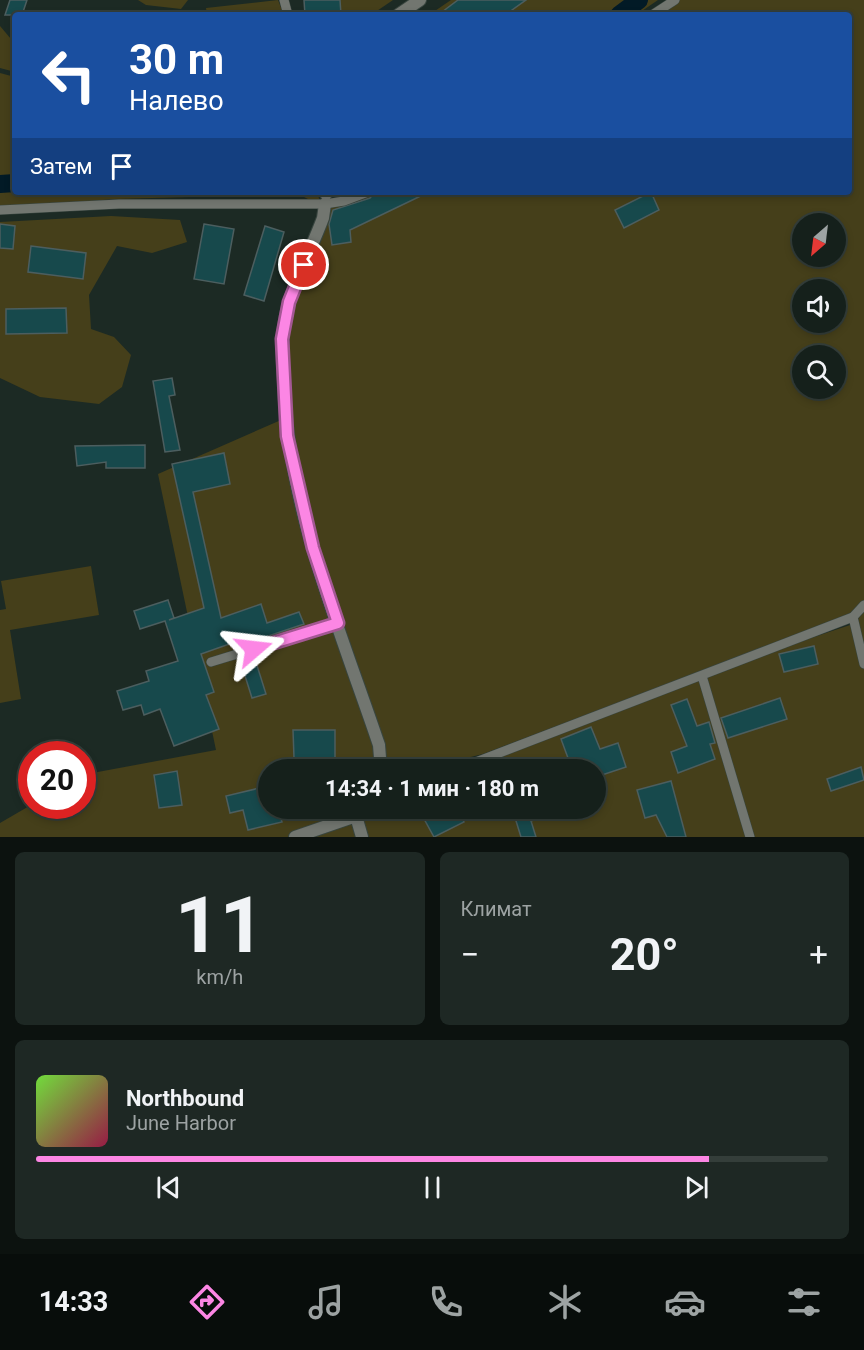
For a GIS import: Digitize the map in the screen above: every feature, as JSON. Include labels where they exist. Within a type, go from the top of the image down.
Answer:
[{"type":"street","points":[[402,12],[420,0]]},
{"type":"street","points":[[325,197],[323,218],[289,302],[282,339],[287,436],[313,548],[379,746],[380,759]]},
{"type":"street","points":[[295,837],[342,819]]},
{"type":"street","points":[[361,819],[362,837]]},
{"type":"lane","points":[[657,12],[675,0]]},
{"type":"lane","points":[[0,210],[325,197],[344,201],[360,195]]},
{"type":"lane","points":[[484,759],[853,617],[864,605]]},
{"type":"lane","points":[[853,617],[864,664]]},
{"type":"lane","points":[[211,662],[338,623]]},
{"type":"lane","points":[[702,676],[750,837]]},
{"type":"shaded area","points":[[138,0],[188,0],[181,9],[146,5]]},
{"type":"shaded area","points":[[278,0],[283,12],[207,12],[206,8]]},
{"type":"shaded area","points":[[325,0],[393,0],[375,12],[331,12]]},
{"type":"shaded area","points":[[451,0],[658,0],[640,12],[433,12]]},
{"type":"shaded area","points":[[674,0],[864,0],[864,605],[848,621],[696,673],[483,754],[462,759],[382,759],[381,745],[310,542],[285,419],[281,420],[280,328],[288,291],[322,206],[300,195],[318,195],[323,206],[349,195],[852,195],[852,12],[656,12]]},
{"type":"shaded area","points":[[0,26],[12,39],[12,71],[0,68]]},
{"type":"shaded area","points":[[0,73],[12,76],[12,195],[261,195],[115,199],[0,209]]},
{"type":"shaded area","points":[[111,216],[180,220],[187,242],[152,253],[117,246],[89,295],[91,329],[114,337],[131,355],[122,387],[99,404],[40,397],[0,378],[0,222]]},
{"type":"shaded area","points":[[281,420],[306,543],[376,746],[377,759],[258,759],[258,819],[606,819],[606,759],[481,759],[721,668],[850,625],[864,611],[864,837],[0,837],[0,823],[18,813],[18,819],[96,819],[96,772],[216,750],[158,474]]},
{"type":"shaded area","points":[[91,566],[99,615],[10,630],[21,699],[0,703],[0,610],[6,609],[1,581]]},
{"type":"building","points":[[10,0],[27,0],[23,12],[12,12],[12,15],[5,15]]},
{"type":"building","points":[[304,0],[340,0],[341,12],[305,12]]},
{"type":"building","points":[[458,0],[526,0],[509,12],[442,12]]},
{"type":"building","points":[[372,195],[423,195],[350,230],[351,242],[332,245],[329,224],[333,210],[370,198]]},
{"type":"building","points":[[645,195],[652,195],[659,210],[624,228],[615,210]]},
{"type":"building","points":[[0,224],[15,226],[13,249],[0,248]]},
{"type":"building","points":[[204,224],[234,229],[224,284],[194,279]]},
{"type":"building","points":[[265,226],[284,232],[264,301],[244,295]]},
{"type":"building","points":[[31,246],[86,253],[83,279],[28,272]]},
{"type":"building","points":[[66,308],[67,333],[6,334],[6,309]]},
{"type":"building","points":[[172,378],[175,395],[169,396],[180,450],[165,452],[153,381]]},
{"type":"building","points":[[145,445],[145,468],[106,468],[106,462],[77,466],[75,446]]},
{"type":"building","points":[[224,453],[230,484],[193,492],[221,618],[261,604],[267,623],[299,612],[304,624],[236,647],[235,642],[201,654],[214,692],[206,695],[219,729],[174,746],[160,709],[144,715],[141,705],[123,710],[117,691],[149,681],[146,671],[178,661],[165,621],[140,629],[134,611],[168,600],[174,618],[169,620],[204,608],[172,464]]},
{"type":"building","points":[[814,646],[818,664],[784,672],[779,654]]},
{"type":"building","points":[[254,656],[266,694],[252,698],[240,660]]},
{"type":"building","points":[[780,698],[787,719],[728,738],[721,718]]},
{"type":"building","points":[[687,699],[697,726],[709,722],[715,743],[710,744],[715,759],[678,773],[671,752],[687,746],[671,705]]},
{"type":"building","points":[[591,727],[600,749],[618,743],[626,767],[606,774],[606,759],[565,759],[568,758],[561,739]]},
{"type":"building","points":[[293,730],[335,730],[335,758],[294,758]]},
{"type":"building","points":[[861,767],[864,780],[831,791],[827,779]]},
{"type":"building","points":[[177,771],[182,805],[159,808],[154,775]]},
{"type":"building","points":[[671,781],[686,837],[667,837],[656,815],[645,818],[637,790]]},
{"type":"building","points":[[258,788],[258,819],[281,819],[282,822],[248,830],[243,810],[230,813],[226,796]]},
{"type":"building","points":[[424,819],[462,819],[464,822],[434,837]]},
{"type":"building","points":[[515,819],[537,819],[531,821],[536,837],[521,837]]},
{"type":"waterway","points":[[623,12],[639,0]]},
{"type":"waterway","points":[[0,184],[12,183]]},
{"type":"route","points":[[254,649],[338,623],[313,548],[291,456],[285,417],[282,339],[284,322],[289,302],[304,265]]}]
